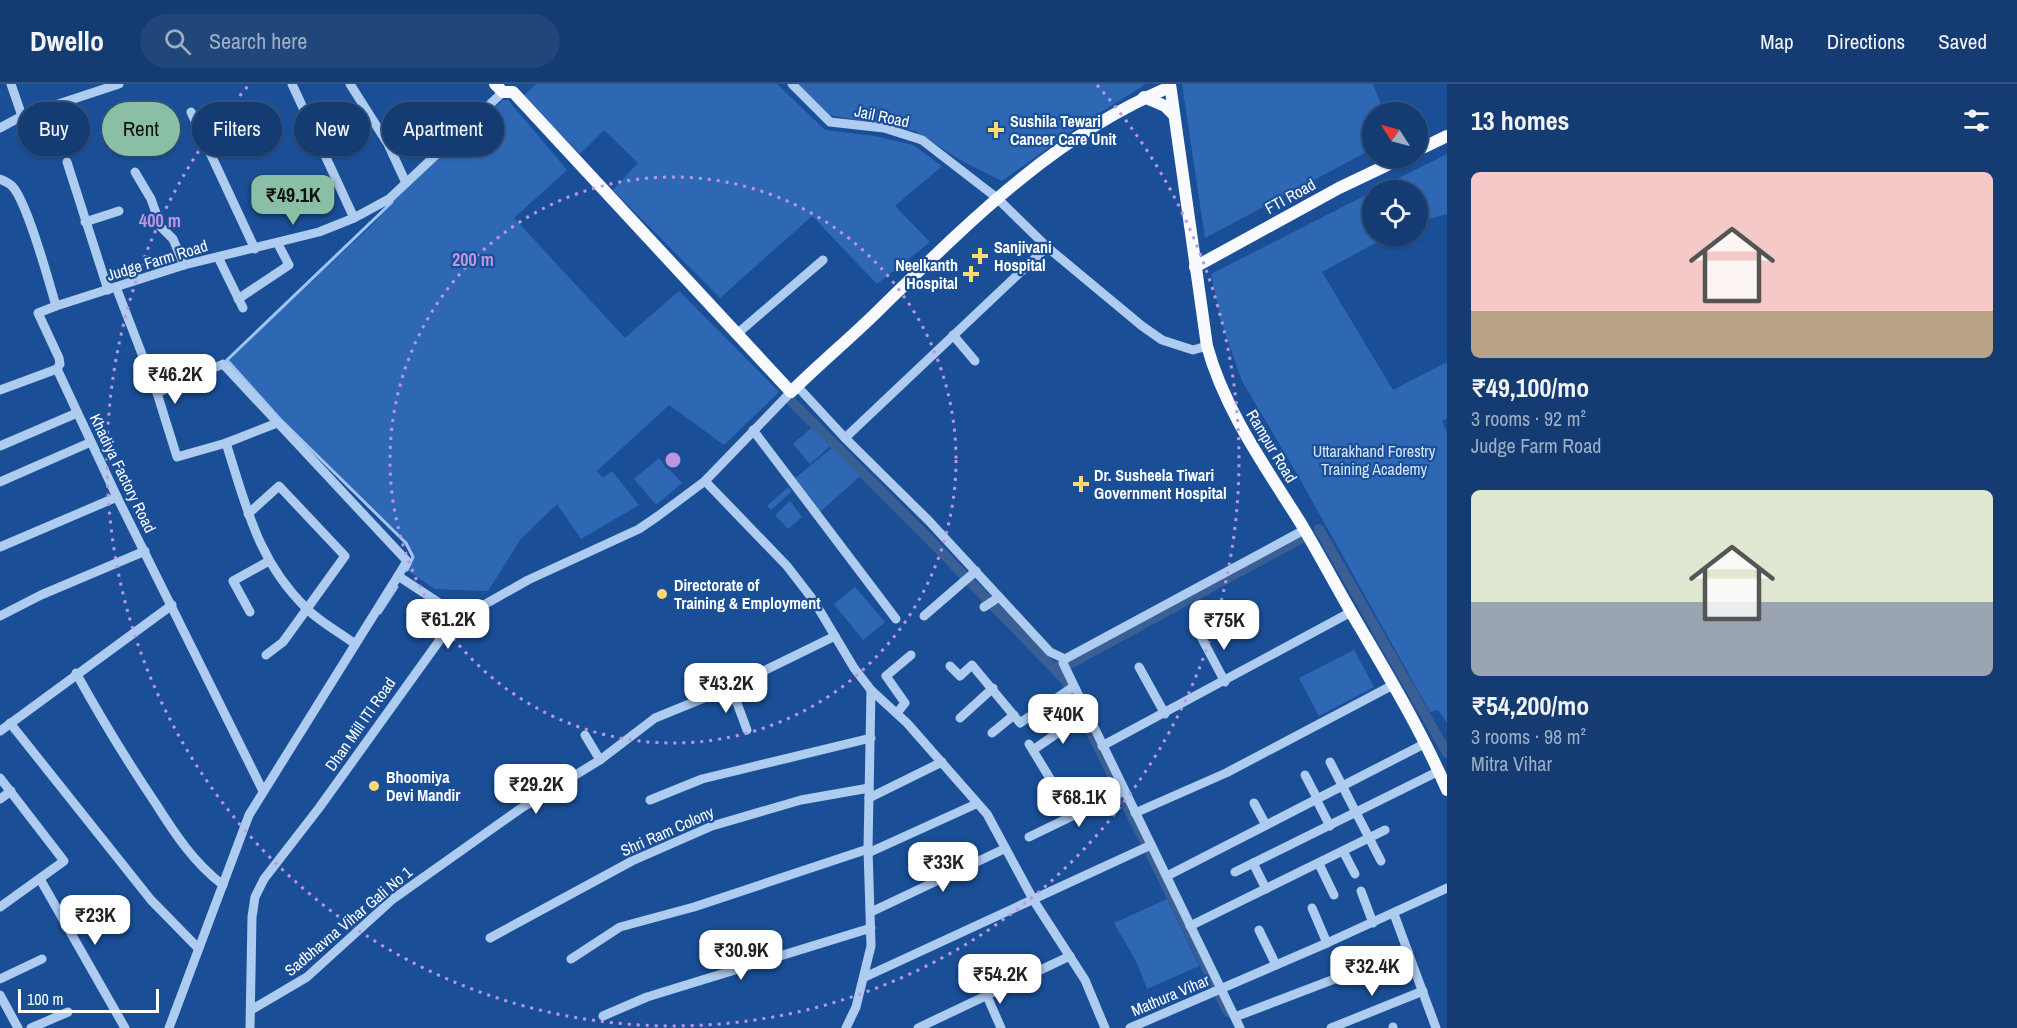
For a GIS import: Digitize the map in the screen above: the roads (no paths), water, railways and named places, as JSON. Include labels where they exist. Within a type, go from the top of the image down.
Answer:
[{"type":"main road","points":[[508,88],[738,333],[794,389],[997,198],[1080,134],[1144,97],[1170,85]]},
{"type":"main road","name":"Rampur Road","points":[[1170,85],[1207,346],[1229,405],[1304,530],[1426,743],[1447,789]]},
{"type":"main road","points":[[1144,97],[1165,106],[1173,114]]},
{"type":"main road","points":[[1428,145],[1447,136]]},
{"type":"main road","name":"FTI Road","points":[[1195,267],[1339,188],[1381,168]]},
{"type":"street","points":[[11,84],[18,104]]},
{"type":"street","points":[[292,84],[354,218]]},
{"type":"street","points":[[350,84],[388,144],[406,183]]},
{"type":"street","name":"Jail Road","points":[[792,84],[830,122],[884,128],[922,140],[997,198],[1047,247],[1162,340],[1193,350],[1207,346]]},
{"type":"street","points":[[64,102],[116,85]]},
{"type":"street","name":"Judge Farm Road","points":[[56,306],[184,265],[278,244],[319,232],[354,218],[389,199],[508,88]]},
{"type":"street","points":[[191,112],[255,249]]},
{"type":"street","points":[[0,128],[18,118]]},
{"type":"street","points":[[67,162],[85,222],[157,393],[177,456],[226,443],[277,423]]},
{"type":"street","points":[[135,172],[151,199],[161,227],[173,239],[184,265]]},
{"type":"street","points":[[2,182],[13,187],[19,198],[56,306]]},
{"type":"street","points":[[85,222],[119,211]]},
{"type":"street","points":[[218,257],[241,304],[289,265],[278,244]]},
{"type":"street","points":[[845,438],[1047,247]]},
{"type":"street","points":[[738,333],[823,260]]},
{"type":"street","name":"Khadiya Factory Road","points":[[56,306],[38,312],[58,358],[60,364],[57,369],[117,497],[263,791]]},
{"type":"street","points":[[953,335],[975,362]]},
{"type":"street","points":[[157,393],[223,364],[407,561],[249,815],[169,1028]]},
{"type":"street","points":[[0,390],[57,369]]},
{"type":"street","points":[[794,389],[845,438],[972,576],[992,602],[1064,664],[1070,688],[1082,716],[1102,746],[1121,793],[1136,813],[1148,846],[1167,876],[1218,990],[1240,1028]]},
{"type":"street","name":"Dhan Mill ITI Road","points":[[250,1028],[252,917],[255,897],[264,879],[319,808],[446,631],[461,617],[528,580],[639,529],[705,481],[794,389]]},
{"type":"street","points":[[0,446],[77,413]]},
{"type":"street","points":[[753,430],[896,619]]},
{"type":"street","points":[[0,482],[91,442]]},
{"type":"street","points":[[226,443],[253,531],[269,561],[307,609],[355,644]]},
{"type":"street","points":[[705,481],[787,566],[813,601],[871,690],[897,713],[942,762],[994,825],[1004,849],[1034,902],[1085,980],[1105,1028]]},
{"type":"street","points":[[248,514],[279,486],[345,556],[283,642],[266,655]]},
{"type":"street","points":[[0,547],[117,497]]},
{"type":"street","points":[[1064,664],[1304,530]]},
{"type":"street","points":[[0,616],[40,595],[145,551]]},
{"type":"street","points":[[250,612],[233,581],[269,561]]},
{"type":"street","points":[[398,576],[461,617]]},
{"type":"street","points":[[924,616],[972,576]]},
{"type":"street","points":[[0,731],[172,604]]},
{"type":"street","points":[[1102,746],[1225,682],[1351,612]]},
{"type":"street","points":[[1199,633],[1225,682]]},
{"type":"street","name":"Sadbhavna Vihar Gali No 1","points":[[251,1010],[308,977],[411,886],[520,809],[600,760],[655,718],[731,687],[835,636]]},
{"type":"street","points":[[897,713],[905,703],[886,676],[911,655]]},
{"type":"street","points":[[950,666],[960,676],[972,665],[1020,723],[1070,688]]},
{"type":"street","points":[[1139,666],[1165,714]]},
{"type":"street","points":[[76,673],[136,776],[172,831],[208,874],[223,885]]},
{"type":"street","points":[[1136,813],[1226,773],[1393,685]]},
{"type":"street","points":[[731,687],[747,730]]},
{"type":"street","points":[[960,718],[993,688]]},
{"type":"street","points":[[846,1028],[856,1007],[871,946],[868,851],[871,690]]},
{"type":"street","points":[[992,733],[1014,715]]},
{"type":"street","points":[[1057,789],[1031,747],[1082,716]]},
{"type":"street","points":[[10,723],[151,900],[198,948]]},
{"type":"street","points":[[585,735],[600,760]]},
{"type":"street","points":[[650,800],[702,779],[871,738]]},
{"type":"street","points":[[1167,876],[1426,743]]},
{"type":"street","name":"Shri Ram Colony","points":[[490,938],[632,861],[712,826],[801,800],[869,793],[942,762]]},
{"type":"street","points":[[1330,762],[1381,861]]},
{"type":"street","points":[[1235,872],[1439,771]]},
{"type":"street","points":[[1305,775],[1330,826]]},
{"type":"street","points":[[0,778],[64,861],[0,908]]},
{"type":"street","points":[[0,800],[11,792]]},
{"type":"street","points":[[1029,837],[1121,793]]},
{"type":"street","points":[[1254,803],[1266,825]]},
{"type":"street","points":[[571,959],[620,927],[694,907],[868,851],[976,804]]},
{"type":"street","points":[[1190,926],[1385,830]]},
{"type":"street","points":[[865,977],[1034,902],[1148,846]]},
{"type":"street","points":[[871,912],[1004,849]]},
{"type":"street","points":[[1343,851],[1355,874]]},
{"type":"street","points":[[1253,863],[1266,889]]},
{"type":"street","points":[[1319,864],[1334,895]]},
{"type":"street","points":[[40,879],[126,1028]]},
{"type":"street","name":"Mathura Vihar","points":[[1130,1028],[1395,914],[1447,888]]},
{"type":"street","points":[[1361,891],[1373,923]]},
{"type":"street","points":[[1312,908],[1327,943]]},
{"type":"street","points":[[1395,914],[1436,1028]]},
{"type":"street","points":[[603,1016],[647,997],[871,928]]},
{"type":"street","points":[[1259,930],[1276,965]]},
{"type":"street","points":[[1235,1017],[1408,951]]},
{"type":"street","points":[[925,1027],[1070,956]]},
{"type":"street","points":[[0,979],[42,959]]},
{"type":"street","points":[[1331,1028],[1424,991]]},
{"type":"street","points":[[0,995],[18,1028]]},
{"type":"street","points":[[987,996],[1001,1028]]},
{"type":"street","points":[[31,1028],[68,1012]]},
{"type":"waterway","points":[[392,202],[227,360],[280,419],[406,543],[413,557],[407,570]]},
{"type":"waterway","points":[[792,402],[1066,681],[1228,1012]]},
{"type":"waterway","points":[[1319,529],[1447,753]]},
{"type":"waterway","points":[[1057,666],[1062,668],[1300,539]]},
{"type":"waterway","points":[[380,613],[397,587]]},
{"type":"place","name":"Sushila Tewari Cancer Care Unit","points":[[996,130]]},
{"type":"place","name":"Sanjivani Hospital","points":[[980,256]]},
{"type":"place","name":"Neelkanth Hospital","points":[[971,274]]},
{"type":"place","name":"Dr. Susheela Tiwari Government Hospital","points":[[1081,484]]},
{"type":"place","name":"Directorate of Training & Employment","points":[[662,594]]},
{"type":"place","name":"Bhoomiya Devi Mandir","points":[[374,786]]},
{"type":"park label","name":"Uttarakhand Forestry Training Academy","points":[[1374,460]]}]
